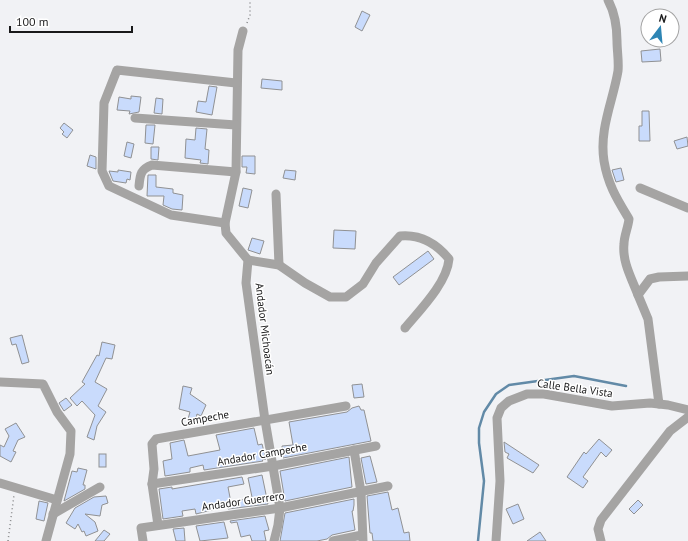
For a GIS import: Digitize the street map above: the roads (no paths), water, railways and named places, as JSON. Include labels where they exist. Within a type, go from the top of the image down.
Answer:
[{"type":"street","points":[[608,0],[614,11],[619,61],[616,81],[606,114],[604,161],[610,187],[629,219],[624,243],[624,254],[627,268],[648,319],[659,404]]},
{"type":"street","points":[[243,31],[238,50],[236,83],[236,172],[225,223],[226,233],[248,260],[279,265],[305,284],[330,297],[346,297],[363,284],[376,263],[400,236],[423,238],[442,250],[449,259],[448,268],[428,302],[405,328]]},
{"type":"street","points":[[225,223],[171,215],[109,186],[102,171],[104,103],[117,70],[236,83]]},
{"type":"street","points":[[135,118],[236,125]]},
{"type":"street","points":[[139,186],[140,174],[144,168],[152,165],[236,172]]},
{"type":"street","points":[[640,188],[688,208]]},
{"type":"street","points":[[276,194],[279,265]]},
{"type":"street","name":"Andador Michoacán","points":[[248,260],[246,283],[265,420],[280,508],[274,541]]},
{"type":"street","points":[[638,295],[650,279],[659,277],[688,276]]},
{"type":"street","points":[[0,382],[43,384],[57,412],[71,431],[70,454],[46,541]]},
{"type":"street","name":"Calle Bella Vista","points":[[496,541],[500,481],[497,418],[501,408],[509,401],[527,394],[538,394],[612,406],[659,404],[688,410]]},
{"type":"street","name":"Campeche","points":[[158,525],[152,484],[154,469],[152,444],[156,439],[346,406]]},
{"type":"street","points":[[601,541],[598,529],[601,520],[670,431],[688,417]]},
{"type":"street","name":"Andador Campeche","points":[[152,484],[272,466],[376,446]]},
{"type":"street","points":[[333,541],[363,538],[361,492],[354,450]]},
{"type":"street","points":[[0,483],[57,500]]},
{"type":"street","name":"Andador Guerrero","points":[[143,541],[141,528],[280,508],[388,486]]},
{"type":"street","points":[[53,514],[100,487]]},
{"type":"waterway","points":[[478,541],[484,481],[479,443],[479,428],[484,412],[496,394],[509,385],[574,376],[626,386]]}]
